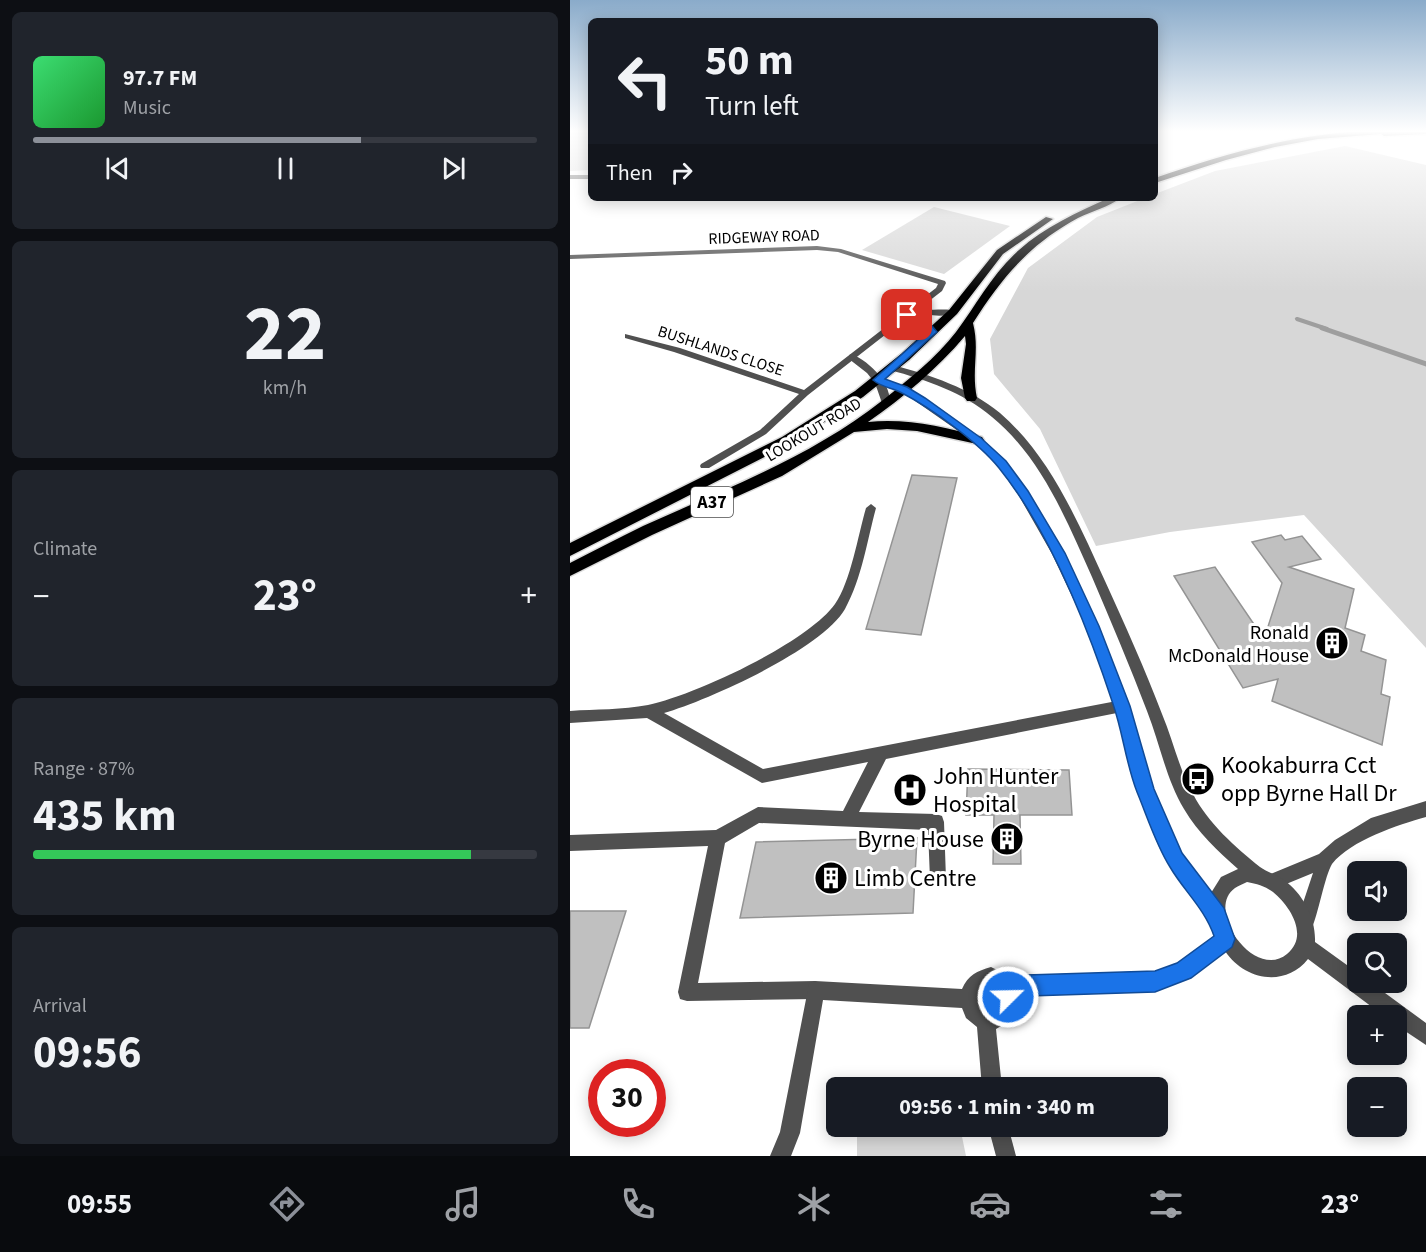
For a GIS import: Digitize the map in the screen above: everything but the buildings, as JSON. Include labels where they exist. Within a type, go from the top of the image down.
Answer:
[{"type":"highway","name":"LOOKOUT ROAD","points":[[570,550],[787,440],[878,380],[933,332],[1000,252],[1046,221],[1083,201]]},
{"type":"highway","name":"LOOKOUT ROAD","points":[[570,570],[647,531],[777,473],[851,428],[886,404],[920,376],[960,335],[986,294],[1006,268],[1024,250],[1074,217],[1109,201]]},
{"type":"highway","points":[[968,323],[972,344],[967,378],[971,398]]},
{"type":"highway","points":[[851,428],[878,424],[910,424],[977,440]]},
{"type":"street","name":"RIDGEWAY ROAD","points":[[570,257],[817,248],[839,250],[942,283],[939,289],[907,315],[805,393],[763,432],[705,466]]},
{"type":"street","points":[[914,308],[928,313],[952,312]]},
{"type":"street","points":[[907,315],[921,318],[933,332]]},
{"type":"street","name":"BUSHLANDS CLOSE","points":[[627,336],[677,350],[805,393]]},
{"type":"street","points":[[852,357],[873,372],[886,395],[886,404]]},
{"type":"street","points":[[893,368],[920,376],[971,398],[995,414],[1016,433],[1037,458],[1053,485],[1119,623],[1178,779],[1195,813],[1223,845],[1257,875],[1274,881],[1294,900],[1305,924]]},
{"type":"street","points":[[878,380],[904,389],[977,440],[1002,464],[1023,494],[1058,553],[1092,626],[1122,706],[1145,790],[1176,860],[1217,915],[1225,939],[1244,960],[1268,969],[1276,969],[1290,964],[1300,954],[1304,945],[1305,924],[1325,860]]},
{"type":"street","points":[[570,717],[648,711],[693,696],[750,670],[814,632],[830,619],[845,595],[870,508]]},
{"type":"street","points":[[648,711],[762,776],[1122,706]]},
{"type":"street","points":[[847,819],[881,753]]},
{"type":"street","points":[[1274,881],[1325,860],[1341,846],[1377,824],[1426,809]]},
{"type":"street","points":[[570,843],[718,838],[758,815],[936,822],[938,879]]},
{"type":"street","points":[[718,838],[687,992],[815,990],[968,999]]},
{"type":"street","points":[[1217,915],[1218,900],[1226,884],[1240,876],[1257,875]]},
{"type":"street","points":[[1008,997],[1026,985],[1155,982],[1184,971],[1225,939]]},
{"type":"street","points":[[1304,945],[1426,1035]]},
{"type":"street","points":[[991,976],[1002,983],[1008,997],[1008,1004],[998,1020],[986,1023],[975,1017],[968,999],[974,984],[978,980],[991,976]]},
{"type":"street","points":[[780,1156],[790,1133],[815,990]]},
{"type":"street","points":[[986,1023],[991,1077]]},
{"type":"street","points":[[1001,1137],[1006,1156]]},
{"type":"shaded area","points":[[1179,185],[1426,185],[1426,648],[1304,515],[1170,532],[1096,546],[1040,429],[994,374],[990,339],[1028,268],[1097,217],[1137,201],[1158,201],[1158,193]]},
{"type":"shaded area","points":[[934,207],[1010,226],[944,274],[862,250]]},
{"type":"shaded area","points":[[857,1137],[962,1137],[966,1156],[857,1156]]},
{"type":"waterway","points":[[1297,319],[1327,329]]},
{"type":"waterway","points":[[1322,328],[1426,364]]},
{"type":"place","name":"Ronald McDonald House","points":[[1332,643]]},
{"type":"place","name":"Kookaburra Cct opp Byrne Hall Dr","points":[[1198,779]]},
{"type":"place","name":"John Hunter Hospital","points":[[910,790]]},
{"type":"place","name":"Byrne House","points":[[1007,839]]},
{"type":"place","name":"Limb Centre","points":[[831,878]]},
{"type":"route","points":[[907,315],[921,318],[933,332],[878,380],[904,389],[977,440],[1002,464],[1023,494],[1058,553],[1092,626],[1122,706],[1145,790],[1176,860],[1217,915],[1225,939],[1184,971],[1155,982],[1026,985],[1008,997]]}]
